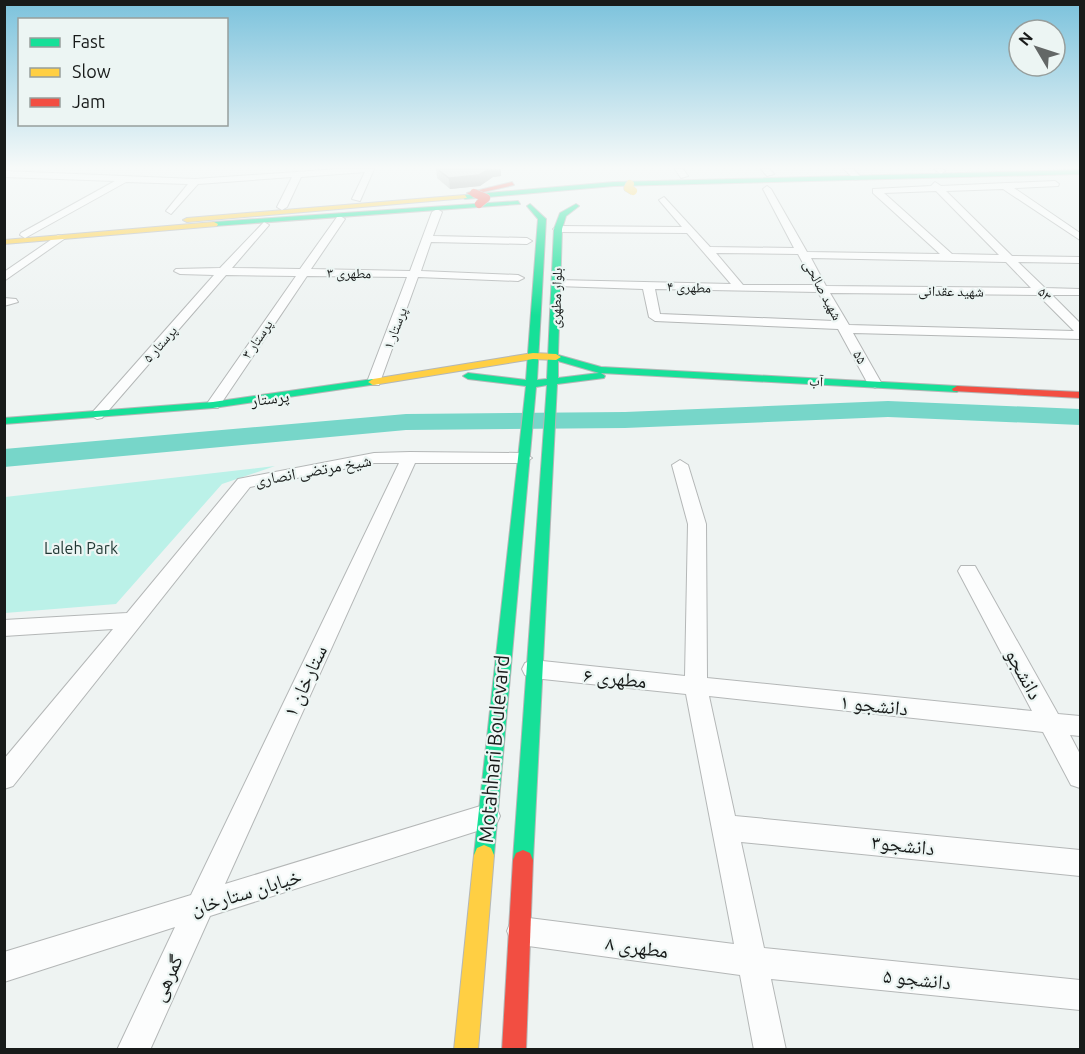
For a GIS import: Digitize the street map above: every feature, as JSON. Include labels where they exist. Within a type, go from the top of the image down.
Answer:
[{"type":"main road","points":[[4,236],[247,218]]},
{"type":"main road","points":[[4,242],[186,223],[267,222],[302,218]]},
{"type":"main road","name":"بلوار مطهری","points":[[530,400],[542,218]]},
{"type":"main road","points":[[558,229],[560,218]]},
{"type":"main road","name":"بلوار مطهری","points":[[553,399],[558,229]]},
{"type":"main road","name":"آب","points":[[533,356],[554,356],[600,370],[1080,395]]},
{"type":"main road","name":"پرستار","points":[[4,421],[213,405],[533,356]]},
{"type":"main road","name":"پرستار","points":[[4,428],[212,413],[450,375],[499,378],[532,384]]},
{"type":"main road","name":"آب","points":[[532,384],[554,384],[598,376],[1080,401]]},
{"type":"main road","name":"Motahhari Boulevard","points":[[514,1050],[533,669],[553,399]]},
{"type":"main road","name":"Motahhari Boulevard","points":[[466,1050],[487,816],[530,400]]},
{"type":"street","points":[[25,235],[55,218]]},
{"type":"street","name":"پرستار ۱","points":[[374,382],[434,218]]},
{"type":"street","points":[[680,218],[740,288]]},
{"type":"street","name":"شهید صالحی","points":[[783,218],[844,327]]},
{"type":"street","points":[[905,218],[949,257]]},
{"type":"street","name":"۵۳","points":[[971,218],[1080,330]]},
{"type":"street","points":[[1051,218],[1080,237]]},
{"type":"street","points":[[1055,218],[1071,219]]},
{"type":"street","name":"پرستار ۳","points":[[213,405],[340,219]]},
{"type":"street","name":"پرستار ۵","points":[[97,415],[264,225]]},
{"type":"street","points":[[558,229],[691,230]]},
{"type":"street","points":[[4,278],[62,237]]},
{"type":"street","points":[[426,239],[527,241]]},
{"type":"street","points":[[708,250],[1080,260]]},
{"type":"street","name":"مطهری ۳","points":[[180,272],[415,274],[518,278]]},
{"type":"street","name":"مطهری ۴","points":[[557,283],[821,289]]},
{"type":"street","points":[[648,285],[655,318],[1080,335]]},
{"type":"street","name":"شهید عقدانی","points":[[821,289],[1080,292]]},
{"type":"street","name":"۵۵","points":[[844,327],[875,384]]},
{"type":"street","name":"شیخ مرتضی انصاری","points":[[9,767],[244,483],[374,458],[524,454]]},
{"type":"street","name":"ستارخان ۱","points":[[200,906],[410,457]]},
{"type":"street","points":[[680,465],[697,524],[696,686],[754,962],[770,1050]]},
{"type":"street","name":"دانشجو","points":[[968,571],[1080,777]]},
{"type":"street","points":[[4,628],[131,620]]},
{"type":"street","name":"مطهری ۶","points":[[533,669],[696,686]]},
{"type":"street","name":"دانشجو ۱","points":[[696,686],[1080,726]]},
{"type":"street","name":"خیابان ستارخان","points":[[4,967],[487,816]]},
{"type":"street","name":"دانشجو۳","points":[[726,828],[1080,863]]},
{"type":"street","name":"گمرهی","points":[[133,1050],[200,906]]},
{"type":"street","name":"مطهری ۸","points":[[521,931],[754,962]]},
{"type":"street","name":"دانشجو ۵","points":[[754,962],[1080,995]]},
{"type":"green space","name":"Laleh Park","points":[[275,466],[222,484],[116,604],[5,613],[5,497]]},
{"type":"waterway","points":[[4,458],[406,422],[625,420],[888,409],[1080,417]]},
{"type":"traffic: fast","points":[[214,224],[298,218]]},
{"type":"traffic: fast","points":[[484,855],[530,400],[541,218]]},
{"type":"traffic: fast","points":[[523,860],[548,466],[558,229],[562,218]]},
{"type":"traffic: fast","points":[[556,357],[600,370],[957,389]]},
{"type":"traffic: fast","points":[[468,376],[532,384],[600,376]]},
{"type":"traffic: fast","points":[[4,421],[213,405],[373,382]]},
{"type":"traffic: slow","points":[[187,220],[209,218]]},
{"type":"traffic: slow","points":[[4,242],[214,224]]},
{"type":"traffic: slow","points":[[373,382],[533,356],[556,357]]},
{"type":"traffic: slow","points":[[466,1050],[484,855]]},
{"type":"traffic: jam","points":[[957,389],[1080,395]]},
{"type":"traffic: jam","points":[[514,1050],[523,860]]}]
